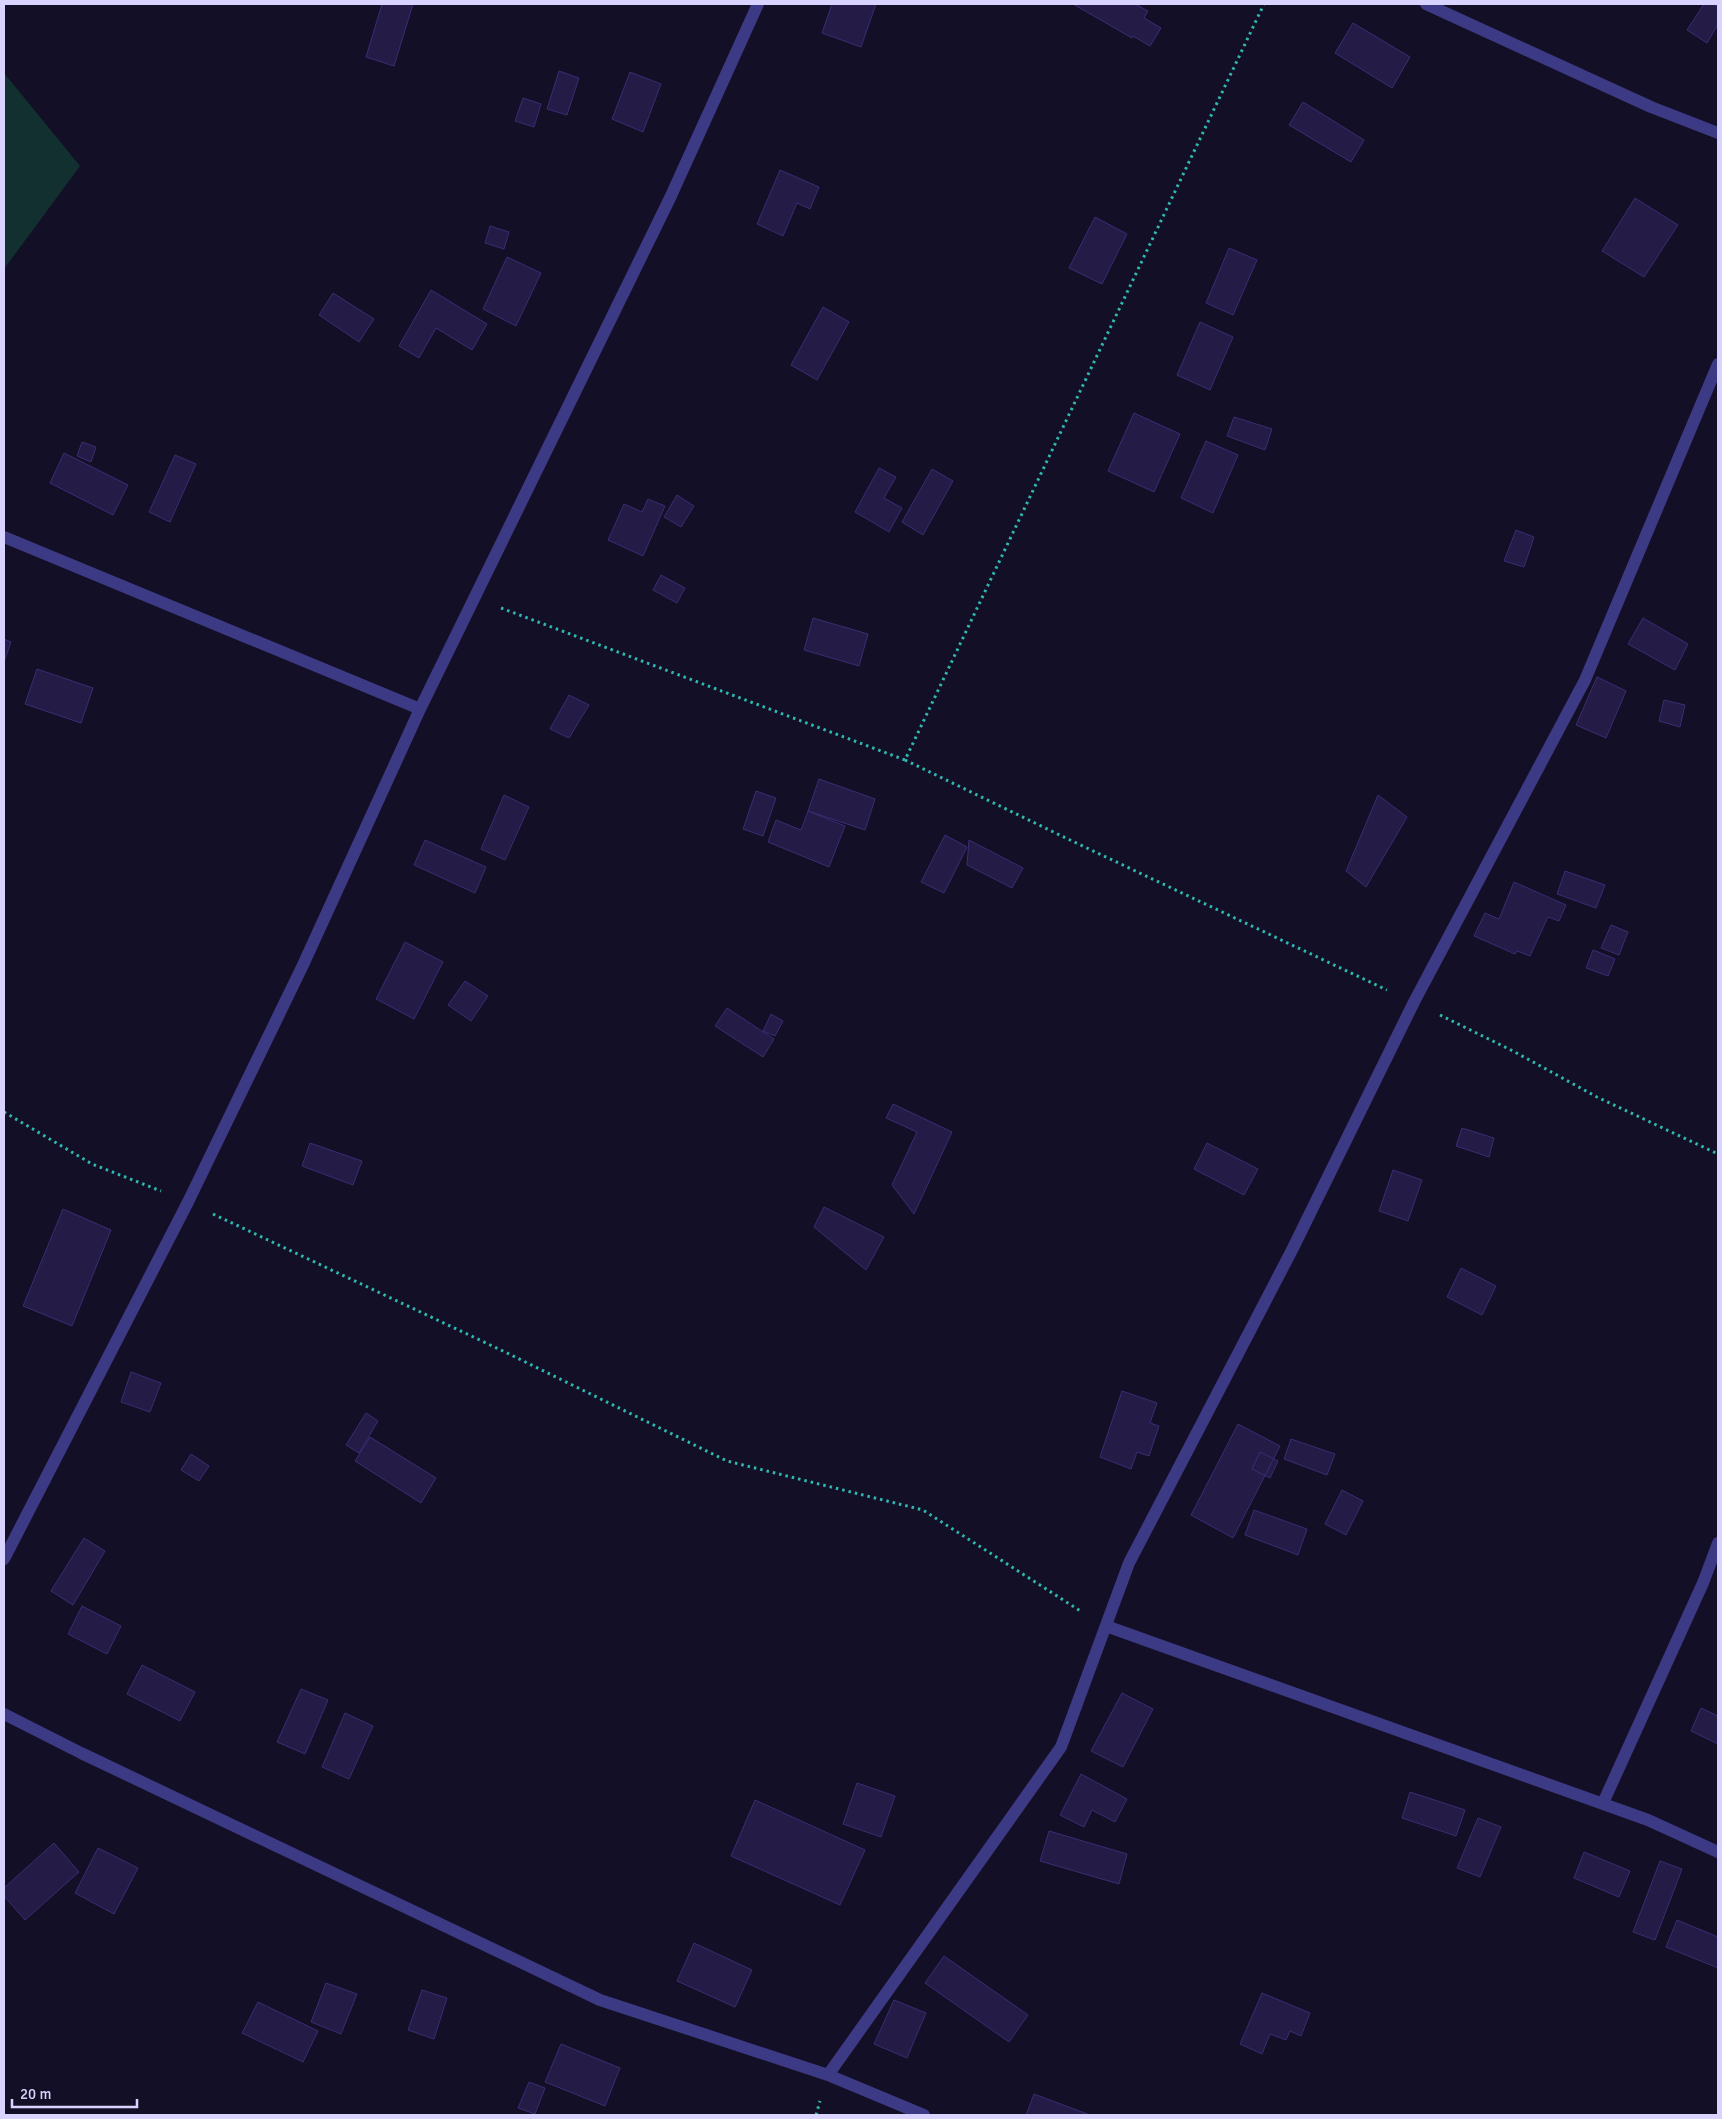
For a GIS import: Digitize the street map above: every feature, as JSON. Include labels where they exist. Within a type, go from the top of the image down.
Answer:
[{"type":"street","points":[[4,1559],[188,1202],[303,965],[420,709],[670,198],[758,4]]},
{"type":"street","points":[[1426,4],[1651,107],[1718,132]]},
{"type":"street","points":[[828,2075],[1061,1748],[1129,1563],[1292,1250],[1414,1002],[1585,680],[1718,364]]},
{"type":"street","points":[[4,536],[420,709]]},
{"type":"street","points":[[1604,1804],[1703,1583],[1718,1543]]},
{"type":"street","points":[[1106,1626],[1648,1820],[1718,1852]]},
{"type":"street","points":[[4,1714],[81,1753],[600,2000],[828,2075],[924,2115]]},
{"type":"path","points":[[905,760],[1264,4]]},
{"type":"path","points":[[475,598],[905,760],[1414,1002],[1513,1051],[1597,1097],[1718,1154]]},
{"type":"path","points":[[4,1112],[92,1164],[188,1202],[503,1351],[727,1461],[923,1510],[1106,1626]]},
{"type":"green space","points":[[4,73],[80,166],[4,269]]},
{"type":"building","points":[[382,4],[413,4],[394,66],[366,57]]},
{"type":"building","points":[[832,4],[876,4],[861,47],[822,33]]},
{"type":"building","points":[[1073,4],[1135,4],[1148,11],[1144,18],[1161,28],[1150,46],[1133,36],[1132,38]]},
{"type":"building","points":[[1704,4],[1714,4],[1718,7],[1718,24],[1707,43],[1687,30]]},
{"type":"building","points":[[1353,23],[1410,57],[1392,88],[1335,53]]},
{"type":"building","points":[[559,71],[579,78],[567,115],[547,109]]},
{"type":"building","points":[[630,72],[661,84],[643,132],[612,119]]},
{"type":"building","points":[[523,98],[541,104],[534,127],[515,121]]},
{"type":"building","points":[[1303,102],[1364,140],[1351,162],[1289,125]]},
{"type":"building","points":[[780,170],[819,187],[810,209],[797,203],[783,236],[757,224]]},
{"type":"building","points":[[1635,198],[1678,225],[1644,277],[1602,251]]},
{"type":"building","points":[[1095,217],[1127,234],[1102,284],[1069,268]]},
{"type":"building","points":[[490,226],[509,232],[504,249],[485,243]]},
{"type":"building","points":[[1229,248],[1257,260],[1233,315],[1206,303]]},
{"type":"building","points":[[507,257],[541,273],[516,326],[483,309]]},
{"type":"building","points":[[431,290],[487,324],[472,350],[436,328],[419,358],[399,346]]},
{"type":"building","points":[[333,293],[374,319],[359,342],[319,315]]},
{"type":"building","points":[[823,307],[849,322],[817,380],[791,365]]},
{"type":"building","points":[[1200,322],[1233,337],[1210,390],[1177,375]]},
{"type":"building","points":[[1134,413],[1180,434],[1154,492],[1108,471]]},
{"type":"building","points":[[1234,417],[1272,429],[1265,450],[1227,436]]},
{"type":"building","points":[[1206,441],[1238,455],[1213,513],[1181,498]]},
{"type":"building","points":[[82,442],[96,447],[91,462],[77,456]]},
{"type":"building","points":[[64,453],[128,485],[113,515],[50,483]]},
{"type":"building","points":[[175,455],[196,464],[170,522],[149,512]]},
{"type":"building","points":[[879,468],[896,477],[884,498],[902,508],[889,532],[855,512]]},
{"type":"building","points":[[932,469],[953,481],[923,535],[902,522]]},
{"type":"building","points":[[677,495],[694,506],[681,527],[664,517]]},
{"type":"building","points":[[648,499],[665,506],[643,556],[608,540],[624,504],[642,512]]},
{"type":"building","points":[[1516,530],[1534,537],[1524,567],[1504,561]]},
{"type":"building","points":[[661,575],[685,588],[677,603],[653,590]]},
{"type":"building","points":[[813,618],[868,634],[859,666],[804,650]]},
{"type":"building","points":[[1643,618],[1688,644],[1675,670],[1628,644]]},
{"type":"building","points":[[4,639],[11,642],[4,662]]},
{"type":"building","points":[[37,669],[93,688],[81,723],[25,704]]},
{"type":"building","points":[[1597,677],[1626,691],[1606,738],[1576,725]]},
{"type":"building","points":[[569,695],[589,705],[569,738],[550,729]]},
{"type":"building","points":[[1664,700],[1685,705],[1680,727],[1659,721]]},
{"type":"building","points":[[819,779],[875,799],[865,830],[808,811]]},
{"type":"building","points":[[756,791],[776,798],[763,836],[743,829]]},
{"type":"building","points":[[504,795],[529,807],[505,860],[481,849]]},
{"type":"building","points":[[1378,795],[1407,817],[1366,887],[1346,871]]},
{"type":"building","points":[[808,811],[845,826],[829,867],[768,842],[776,820],[801,830]]},
{"type":"building","points":[[945,835],[967,847],[944,893],[921,882]]},
{"type":"building","points":[[425,840],[486,867],[475,893],[414,865]]},
{"type":"building","points":[[969,840],[1023,868],[1012,888],[967,865]]},
{"type":"building","points":[[1565,871],[1605,885],[1596,908],[1557,894]]},
{"type":"building","points":[[1514,882],[1566,905],[1559,921],[1548,917],[1530,956],[1517,951],[1515,954],[1474,936],[1485,913],[1499,919]]},
{"type":"building","points":[[1611,925],[1628,932],[1619,955],[1601,948]]},
{"type":"building","points":[[405,942],[443,962],[414,1019],[376,999]]},
{"type":"building","points":[[1593,950],[1615,959],[1608,976],[1586,968]]},
{"type":"building","points":[[465,981],[488,996],[471,1021],[448,1005]]},
{"type":"building","points":[[727,1008],[774,1039],[763,1057],[715,1026]]},
{"type":"building","points":[[771,1014],[783,1021],[775,1036],[763,1031]]},
{"type":"building","points":[[893,1104],[952,1132],[914,1214],[892,1185],[917,1132],[886,1118]]},
{"type":"building","points":[[1462,1128],[1494,1138],[1489,1157],[1456,1146]]},
{"type":"building","points":[[310,1143],[362,1161],[353,1185],[302,1166]]},
{"type":"building","points":[[1207,1143],[1258,1169],[1244,1195],[1194,1169]]},
{"type":"building","points":[[1393,1170],[1422,1180],[1408,1221],[1379,1211]]},
{"type":"building","points":[[824,1207],[884,1237],[866,1270],[814,1227]]},
{"type":"building","points":[[63,1209],[111,1230],[72,1326],[23,1306]]},
{"type":"building","points":[[1461,1268],[1496,1286],[1482,1315],[1447,1297]]},
{"type":"building","points":[[131,1372],[161,1383],[150,1412],[121,1402]]},
{"type":"building","points":[[1122,1391],[1157,1403],[1150,1423],[1159,1426],[1149,1456],[1137,1452],[1131,1469],[1100,1457]]},
{"type":"building","points":[[366,1413],[378,1421],[359,1453],[346,1445]]},
{"type":"building","points":[[1238,1424],[1280,1446],[1233,1538],[1191,1515]]},
{"type":"building","points":[[370,1437],[436,1478],[421,1503],[355,1461]]},
{"type":"building","points":[[1291,1439],[1335,1454],[1327,1475],[1284,1459]]},
{"type":"building","points":[[1260,1452],[1278,1461],[1270,1478],[1252,1469]]},
{"type":"building","points":[[191,1454],[209,1466],[199,1481],[181,1470]]},
{"type":"building","points":[[1342,1490],[1363,1501],[1346,1535],[1325,1524]]},
{"type":"building","points":[[1254,1510],[1307,1529],[1298,1555],[1245,1535]]},
{"type":"building","points":[[84,1538],[105,1551],[73,1605],[51,1591]]},
{"type":"building","points":[[82,1606],[121,1626],[107,1654],[68,1634]]},
{"type":"building","points":[[142,1665],[195,1692],[180,1721],[127,1694]]},
{"type":"building","points":[[301,1689],[328,1700],[305,1754],[277,1742]]},
{"type":"building","points":[[1122,1693],[1153,1709],[1123,1767],[1091,1751]]},
{"type":"building","points":[[1701,1708],[1718,1716],[1718,1744],[1691,1731]]},
{"type":"building","points":[[345,1713],[373,1726],[349,1779],[322,1767]]},
{"type":"building","points":[[1081,1774],[1127,1799],[1115,1822],[1092,1810],[1084,1827],[1060,1815]]},
{"type":"building","points":[[857,1783],[895,1796],[881,1837],[843,1824]]},
{"type":"building","points":[[1410,1792],[1465,1810],[1456,1836],[1402,1818]]},
{"type":"building","points":[[755,1800],[865,1850],[840,1905],[731,1856]]},
{"type":"building","points":[[1478,1818],[1501,1827],[1480,1877],[1457,1868]]},
{"type":"building","points":[[1049,1831],[1127,1854],[1119,1884],[1040,1861]]},
{"type":"building","points":[[54,1843],[79,1872],[25,1920],[4,1896],[4,1888]]},
{"type":"building","points":[[98,1848],[138,1868],[114,1914],[75,1893]]},
{"type":"building","points":[[1584,1852],[1630,1871],[1619,1897],[1574,1878]]},
{"type":"building","points":[[1660,1861],[1682,1869],[1655,1940],[1633,1932]]},
{"type":"building","points":[[1677,1920],[1718,1937],[1718,1968],[1666,1947]]},
{"type":"building","points":[[694,1943],[752,1970],[735,2007],[677,1981]]},
{"type":"building","points":[[944,1956],[1028,2015],[1009,2042],[925,1983]]},
{"type":"building","points":[[326,1983],[357,1994],[341,2034],[311,2022]]},
{"type":"building","points":[[422,1990],[447,1998],[434,2039],[408,2030]]},
{"type":"building","points":[[1262,1993],[1310,2013],[1301,2036],[1290,2031],[1286,2040],[1270,2034],[1262,2054],[1240,2044]]},
{"type":"building","points":[[894,2000],[926,2013],[907,2058],[874,2044]]},
{"type":"building","points":[[258,2002],[318,2031],[303,2062],[242,2033]]},
{"type":"building","points":[[561,2044],[620,2068],[605,2106],[545,2082]]},
{"type":"building","points":[[529,2082],[545,2088],[535,2114],[518,2108]]},
{"type":"building","points":[[1034,2094],[1090,2115],[1026,2115]]}]
